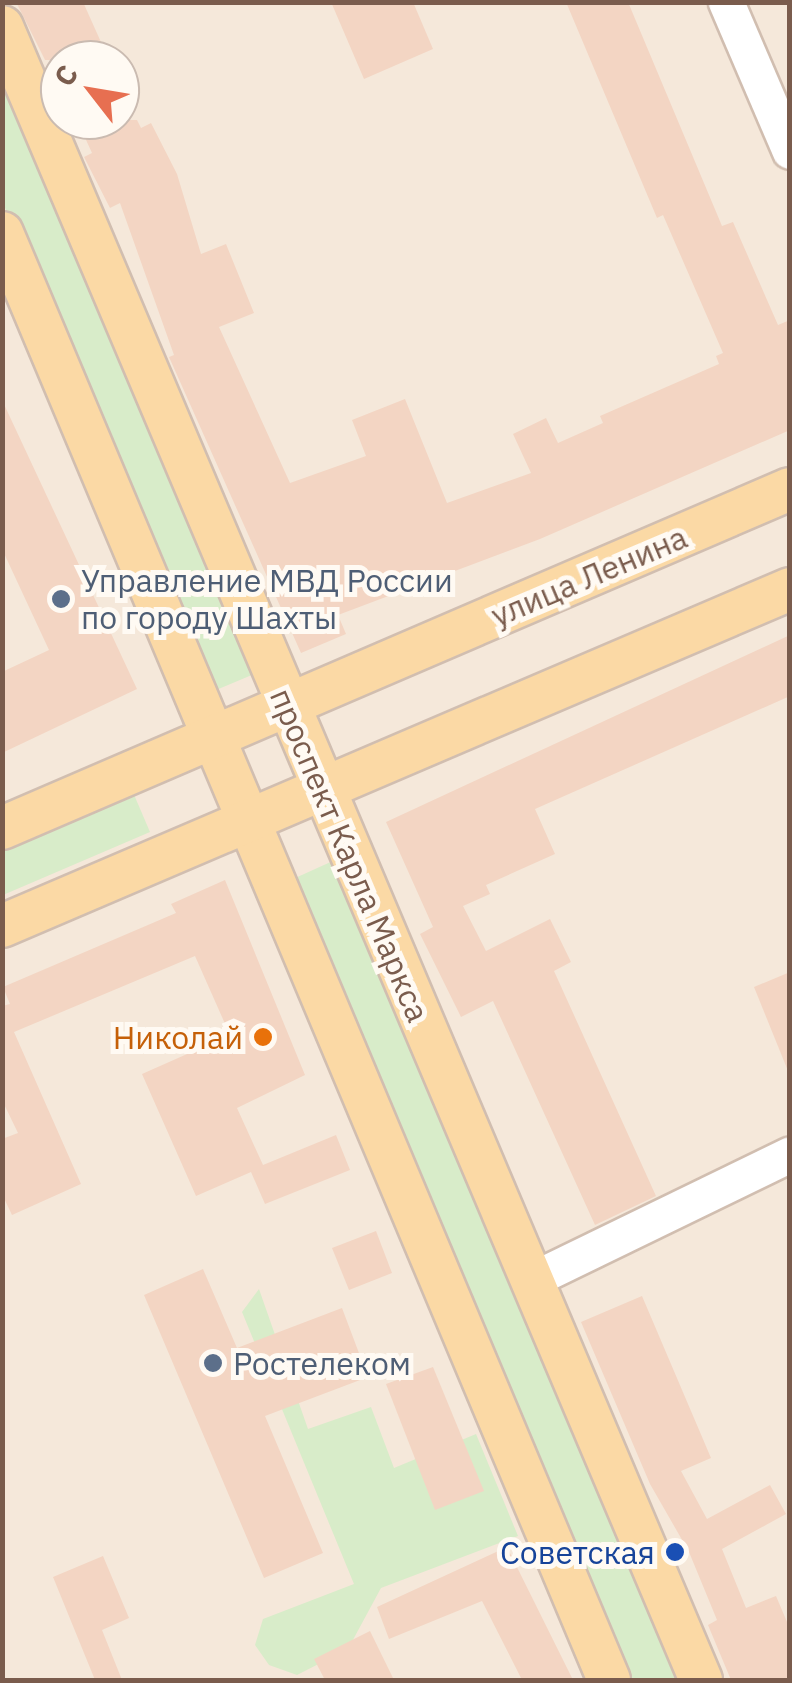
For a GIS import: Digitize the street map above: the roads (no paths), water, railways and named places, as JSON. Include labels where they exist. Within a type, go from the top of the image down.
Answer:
[{"type":"main road","name":"проспект Карла Маркса","points":[[2,27],[701,1680]]},
{"type":"main road","points":[[2,232],[609,1680]]},
{"type":"main road","name":"улица Ленина","points":[[2,828],[790,489]]},
{"type":"main road","points":[[2,926],[790,589]]},
{"type":"street","points":[[726,2],[790,152]]},
{"type":"street","points":[[532,1280],[789,1155]]},
{"type":"place","name":"Управление МВД России по городу Шахты","points":[[61,599]]},
{"type":"place","name":"Николай","points":[[263,1037]]},
{"type":"place","name":"Ростелеком","points":[[213,1363]]},
{"type":"place","name":"Советская","points":[[675,1552]]}]
